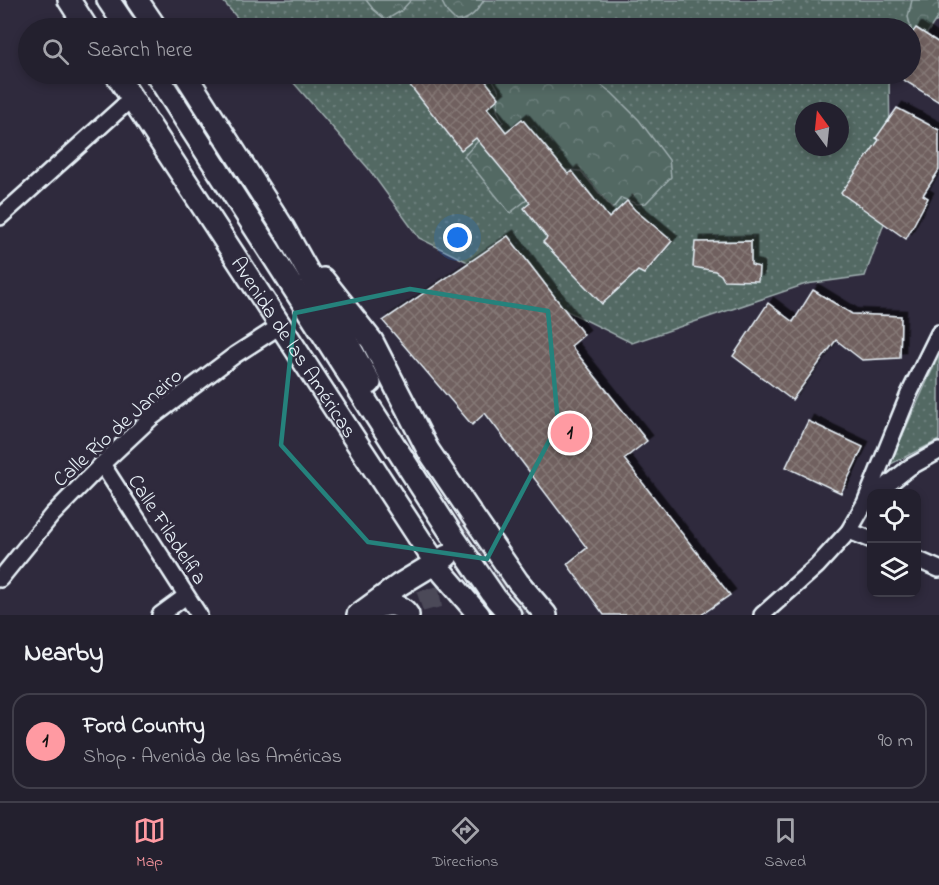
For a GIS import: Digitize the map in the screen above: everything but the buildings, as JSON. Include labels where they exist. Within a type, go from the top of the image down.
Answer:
[{"type":"main road","points":[[69,0],[81,18]]},
{"type":"main road","points":[[108,0],[120,18]]},
{"type":"main road","points":[[137,0],[149,18]]},
{"type":"main road","name":"Avenida de las Américas","points":[[123,84],[436,563],[476,614]]},
{"type":"main road","name":"Avenida de las Américas","points":[[162,84],[460,548],[510,615]]},
{"type":"main road","name":"Avenida de las Américas","points":[[191,84],[284,229],[381,403],[457,520]]},
{"type":"main road","name":"Avenida de las Américas","points":[[284,229],[372,341],[428,450],[518,582],[546,615]]},
{"type":"main road","points":[[361,613],[399,585],[484,534]]},
{"type":"main road","points":[[476,614],[518,582]]},
{"type":"main road","points":[[361,613],[393,605],[402,608],[408,615]]},
{"type":"street","points":[[0,217],[132,98]]},
{"type":"street","name":"Calle Río de Janeiro","points":[[0,579],[52,515],[152,418],[235,355],[280,326]]},
{"type":"street","points":[[874,489],[909,394],[939,333]]},
{"type":"street","points":[[882,489],[910,467],[939,451]]},
{"type":"street","name":"Calle Filadelfia","points":[[102,464],[199,615]]},
{"type":"street","points":[[762,615],[817,566],[849,531],[867,504]]},
{"type":"street","points":[[849,531],[867,538]]},
{"type":"street","points":[[921,561],[939,569]]},
{"type":"street","points":[[160,615],[186,596]]},
{"type":"highlighted area","points":[[410,289],[548,311],[558,424],[487,559],[368,542],[281,445],[295,313]]},
{"type":"green space","points":[[222,0],[939,0],[939,21],[921,26],[921,18],[237,18]]},
{"type":"green space","points":[[366,0],[411,0],[401,11],[389,18],[384,18]]},
{"type":"green space","points":[[441,0],[484,0],[467,18],[453,18]]},
{"type":"green space","points":[[912,0],[939,0],[939,15],[922,41],[921,18],[908,17]]},
{"type":"green space","points":[[295,84],[889,84],[891,204],[865,276],[806,284],[632,343],[419,238],[368,168]]},
{"type":"green space","points":[[495,84],[600,84],[639,120],[669,160],[671,177],[646,203],[637,204],[621,198],[612,209],[581,171],[565,170],[510,213],[464,156],[480,139],[503,122],[497,110],[499,91]]},
{"type":"green space","points":[[939,355],[939,440],[889,465]]},
{"type":"tunnel","points":[[457,520],[526,610]]},
{"type":"tunnel","points":[[392,615],[424,600],[459,595],[494,599],[525,615]]},
{"type":"place","name":"Ford Country","points":[[570,433]]}]
